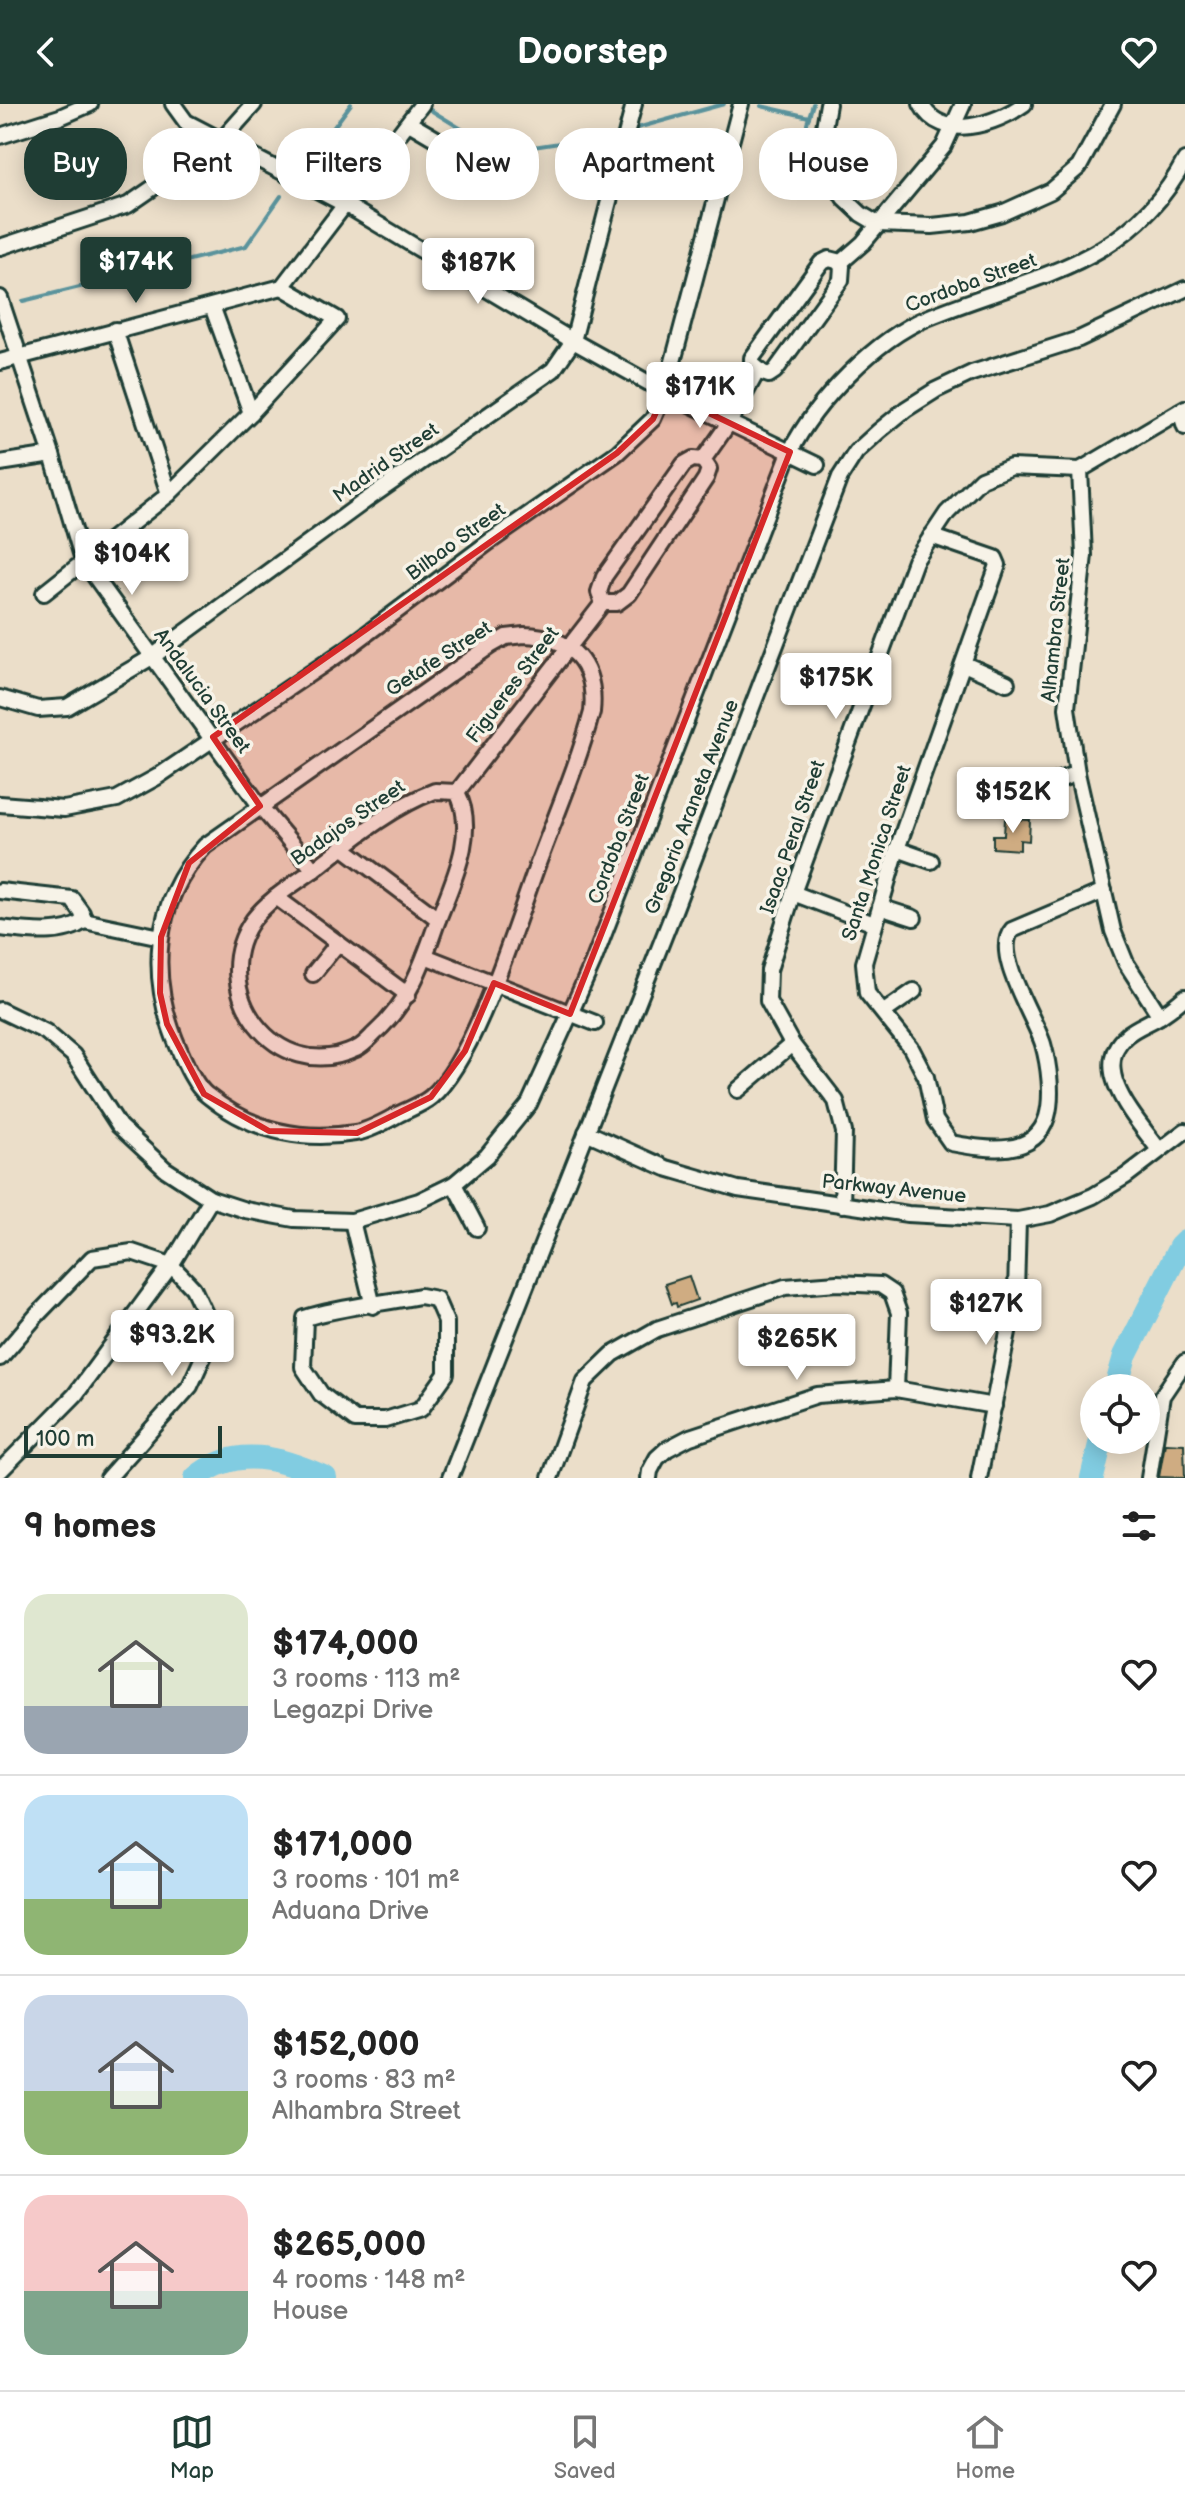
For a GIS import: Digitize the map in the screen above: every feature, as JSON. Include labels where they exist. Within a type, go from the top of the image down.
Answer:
[{"type":"street","points":[[0,136],[58,111],[90,104]]},
{"type":"street","points":[[173,104],[186,122],[197,128]]},
{"type":"street","points":[[233,128],[254,104]]},
{"type":"street","points":[[0,362],[282,287],[422,104]]},
{"type":"street","name":"Madrid Street","points":[[0,698],[38,709],[67,707],[152,657],[365,501],[553,370],[573,341],[634,104]]},
{"type":"street","points":[[828,104],[821,145],[824,164],[844,198],[878,224],[932,226],[970,222],[1002,213],[1051,191],[1079,167],[1113,104]]},
{"type":"street","points":[[921,104],[935,121],[952,126],[992,122],[1024,104]]},
{"type":"street","points":[[758,370],[766,375],[775,371],[841,280],[843,270],[840,263],[863,243],[944,146],[963,104]]},
{"type":"street","name":"Bilbao Street","points":[[0,804],[64,809],[117,799],[157,777],[345,650],[489,542],[617,453],[653,419],[665,392],[740,112]]},
{"type":"street","points":[[409,123],[426,133]]},
{"type":"street","name":"Cordoba Street","points":[[0,1010],[46,1032],[73,1055],[119,1126],[165,1169],[211,1199],[245,1210],[294,1219],[352,1221],[419,1201],[454,1184],[487,1156],[529,1104],[599,947],[790,452],[803,426],[826,396],[904,329],[927,318],[1054,274],[1082,261],[1129,230],[1175,178],[1185,160]]},
{"type":"street","points":[[260,161],[346,205],[573,341],[665,392],[817,465]]},
{"type":"street","points":[[0,247],[128,205],[143,195]]},
{"type":"street","name":"Figueres Street","points":[[703,460],[729,423],[758,370],[752,364],[752,358],[821,263],[829,259],[840,263]]},
{"type":"street","points":[[44,593],[169,494],[251,413],[337,319],[282,287]]},
{"type":"street","name":"Gregorio Araneta Avenue","points":[[454,1477],[840,477],[856,452],[906,409],[936,390],[972,373],[1079,339],[1185,289]]},
{"type":"street","name":"Andalucia Street","points":[[0,298],[83,560],[260,806],[314,870]]},
{"type":"street","points":[[212,306],[251,413]]},
{"type":"street","points":[[115,330],[169,494]]},
{"type":"street","points":[[1080,470],[1183,409],[1185,427]]},
{"type":"street","points":[[0,463],[52,455]]},
{"type":"street","name":"Figueres Street","points":[[603,603],[599,592],[601,584],[613,565],[684,464],[693,459],[703,460]]},
{"type":"street","name":"Figueres Street","points":[[603,603],[617,603],[629,594],[706,478],[709,469],[703,460]]},
{"type":"street","name":"Isaac Peral Street","points":[[842,1205],[844,1132],[836,1101],[792,1044],[768,1001],[769,970],[793,893],[915,561],[931,536],[947,513],[981,479],[1011,467],[1080,470]]},
{"type":"street","name":"Alhambra Street","points":[[1080,470],[1084,555],[1067,708],[1077,773],[1113,931],[1126,963],[1160,1016]]},
{"type":"street","name":"Santa Monica Street","points":[[931,536],[995,558],[998,565],[897,849],[864,963],[867,993],[918,1062],[926,1077],[935,1120],[951,1143],[982,1149],[1013,1148],[1033,1140],[1044,1127],[1050,1106],[1043,1046],[1010,967],[1005,945],[1007,936],[1012,930],[1104,891]]},
{"type":"street","name":"Figueres Street","points":[[457,792],[603,603]]},
{"type":"street","name":"Getafe Street","points":[[541,635],[567,646],[582,660],[591,679],[594,696],[592,712],[494,983],[465,1051],[431,1097],[357,1133],[313,1135],[269,1131],[250,1124],[204,1094],[167,1024],[160,993],[161,937],[174,889],[189,863],[205,846],[260,806],[490,646],[506,637],[541,635]]},
{"type":"street","points":[[964,664],[1007,683]]},
{"type":"street","points":[[1026,793],[1077,773]]},
{"type":"street","name":"Badajos Street","points":[[435,791],[457,792],[465,813],[463,847],[408,995],[380,1029],[358,1048],[330,1057],[307,1056],[284,1050],[265,1036],[247,1015],[239,992],[238,961],[253,921],[276,897],[381,820],[435,791]]},
{"type":"street","points":[[342,847],[438,919]]},
{"type":"street","points":[[897,849],[931,861]]},
{"type":"street","points":[[0,891],[72,899],[84,921]]},
{"type":"street","points":[[793,893],[874,924]]},
{"type":"street","points":[[276,897],[408,995]]},
{"type":"street","points":[[880,907],[914,918]]},
{"type":"street","points":[[0,928],[58,931],[84,921],[161,937]]},
{"type":"street","points":[[313,974],[338,943]]},
{"type":"street","points":[[425,956],[595,1023]]},
{"type":"street","points":[[884,1012],[914,991]]},
{"type":"street","points":[[1159,1150],[1113,1084],[1113,1068],[1121,1042],[1128,1034],[1185,997]]},
{"type":"street","points":[[738,1090],[792,1044]]},
{"type":"street","name":"Parkway Avenue","points":[[586,1132],[699,1180],[738,1189],[908,1214],[1018,1220],[1050,1214],[1093,1196],[1126,1176],[1185,1131]]},
{"type":"street","points":[[454,1184],[477,1228]]},
{"type":"street","points":[[0,1471],[75,1395],[171,1265],[211,1199]]},
{"type":"street","points":[[979,1478],[1016,1292],[1018,1220]]},
{"type":"street","points":[[352,1221],[373,1306]]},
{"type":"street","points":[[0,1358],[92,1258],[132,1252],[171,1265],[193,1288],[214,1333],[190,1386],[108,1478]]},
{"type":"street","points":[[550,1478],[585,1381],[613,1354],[657,1329],[785,1287],[837,1283],[880,1285],[892,1293],[899,1313],[896,1389]]},
{"type":"street","points":[[420,1296],[436,1299],[446,1322],[446,1374],[421,1409],[385,1420],[355,1420],[321,1394],[303,1367],[305,1318],[337,1308],[373,1306],[420,1296]]},
{"type":"street","points":[[1149,1478],[1162,1396],[1185,1362]]},
{"type":"street","points":[[649,1478],[657,1458],[690,1437],[817,1395],[896,1389],[994,1406]]},
{"type":"highlighted area","points":[[665,392],[790,452],[570,1014],[494,983],[465,1051],[431,1097],[357,1133],[269,1131],[204,1094],[167,1024],[160,993],[161,937],[189,863],[260,806],[213,737],[617,453],[653,419]]},
{"type":"building","points":[[1005,819],[1030,820],[1029,841],[1020,840],[1020,850],[993,848],[993,835],[1004,835]]},
{"type":"building","points":[[689,1276],[697,1300],[677,1307],[676,1303],[672,1304],[665,1284]]},
{"type":"building","points":[[1165,1443],[1184,1444],[1185,1478],[1159,1477]]},
{"type":"waterway","points":[[333,128],[351,104]]},
{"type":"waterway","points":[[637,128],[724,104]]},
{"type":"waterway","points":[[807,128],[813,104]]},
{"type":"waterway","points":[[424,106],[499,152],[555,144]]},
{"type":"waterway","points":[[761,106],[809,117]]},
{"type":"waterway","points":[[23,301],[246,246],[278,200]]},
{"type":"waterway","points":[[1120,1374],[1125,1356],[1185,1242]]},
{"type":"waterway","points":[[1092,1478],[1098,1454]]},
{"type":"waterway","points":[[196,1478],[211,1467],[243,1458],[276,1460],[325,1478]]}]
